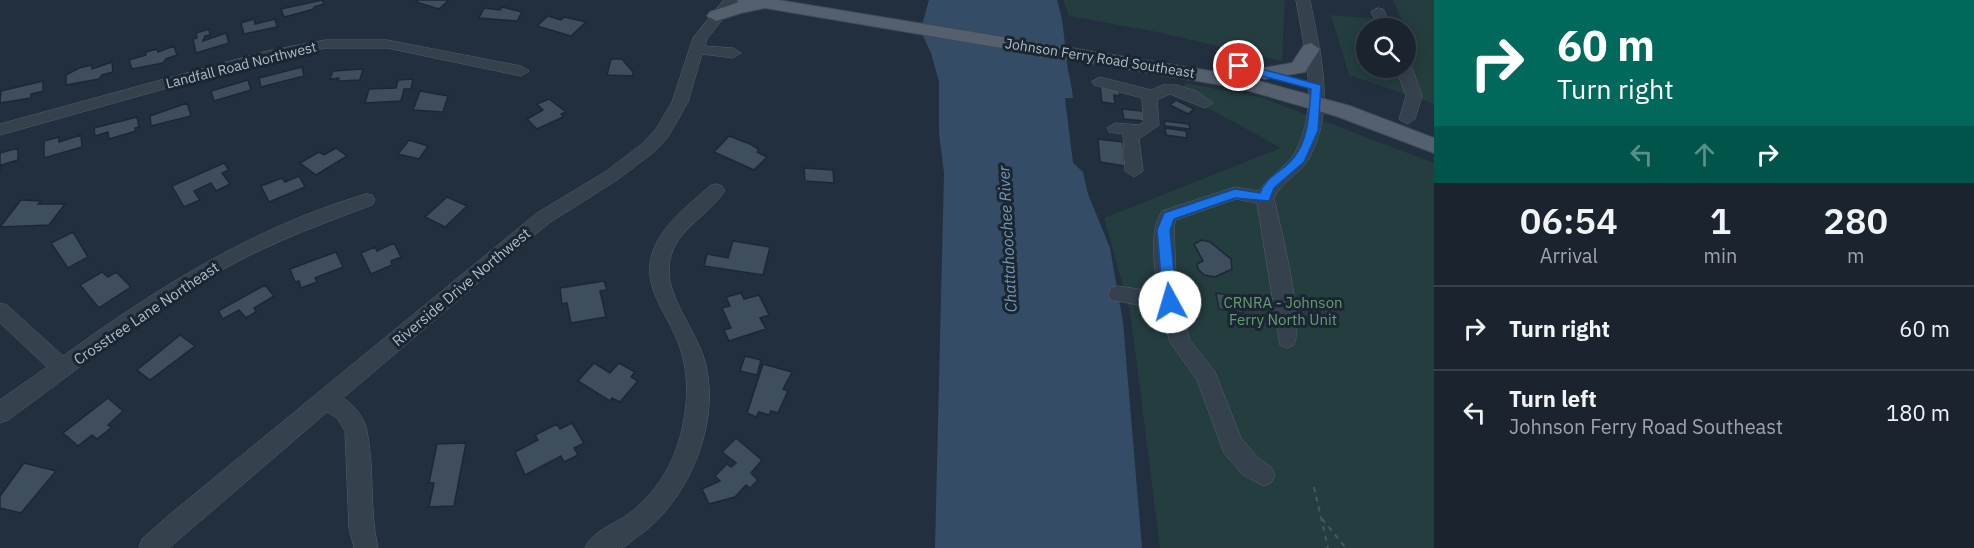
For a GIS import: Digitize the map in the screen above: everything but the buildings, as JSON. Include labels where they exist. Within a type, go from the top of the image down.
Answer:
[{"type":"main road","points":[[746,0],[903,20]]},
{"type":"main road","points":[[819,0],[903,20]]},
{"type":"main road","points":[[713,11],[768,4]]},
{"type":"main road","name":"Johnson Ferry Road Southeast","points":[[903,20],[1264,73],[1434,146]]},
{"type":"main road","points":[[1264,73],[1298,68],[1311,49]]},
{"type":"main road","name":"Johnson Ferry Road Southeast","points":[[1095,50],[1231,80],[1317,95],[1407,119],[1434,129]]},
{"type":"street","name":"Riverside Drive Northwest","points":[[152,548],[178,523],[543,218],[610,176],[648,148],[662,134],[680,102],[695,49],[713,11],[731,0]]},
{"type":"street","points":[[1287,339],[1286,311],[1265,198],[1269,186],[1300,159],[1313,131],[1317,95],[1303,0]]},
{"type":"street","points":[[1378,12],[1381,18]]},
{"type":"street","name":"Landfall Road Northwest","points":[[0,130],[272,54],[326,44],[387,44],[521,71]]},
{"type":"street","points":[[695,49],[733,53]]},
{"type":"street","points":[[1407,119],[1414,96],[1408,78]]},
{"type":"street","points":[[1100,82],[1133,88],[1152,96]]},
{"type":"street","points":[[1134,171],[1130,137],[1151,125],[1149,99],[1152,96],[1168,89],[1180,89],[1205,103]]},
{"type":"street","points":[[1115,128],[1140,131]]},
{"type":"street","points":[[597,548],[627,531],[655,506],[677,476],[692,440],[698,404],[697,375],[691,348],[662,294],[658,272],[661,254],[670,236],[716,190]]},
{"type":"street","points":[[1263,476],[1243,460],[1230,445],[1206,376],[1180,340],[1170,302],[1164,230],[1168,216],[1235,193],[1265,198]]},
{"type":"street","name":"Crosstree Lane Northeast","points":[[0,413],[166,296],[222,262],[278,234],[366,200]]},
{"type":"street","points":[[1118,294],[1170,302]]},
{"type":"street","points":[[0,311],[63,369]]},
{"type":"street","points":[[327,400],[345,411],[356,430],[361,528],[366,548]]},
{"type":"path","points":[[1314,487],[1328,548]]},
{"type":"path","points":[[1321,517],[1346,548]]},
{"type":"green space","points":[[1063,0],[1285,0],[1282,61],[1157,32],[1069,16]]},
{"type":"green space","points":[[1393,0],[1434,0],[1434,104],[1358,78],[1416,78],[1416,18],[1401,18]]},
{"type":"green space","points":[[1331,15],[1366,18],[1356,18],[1356,77],[1349,75]]},
{"type":"green space","name":"CRNRA - Johnson Ferry North Unit","points":[[1186,83],[1263,98],[1434,163],[1434,548],[1160,548],[1130,311],[1104,218],[1281,148],[1186,96],[1182,89]]},
{"type":"water","name":"Chattahoochee River","points":[[929,0],[1057,0],[1062,18],[1073,98],[1065,98],[1073,163],[1083,172],[1088,194],[1110,248],[1123,322],[1142,548],[935,548],[944,173],[939,133],[939,82],[931,53],[922,34],[922,25]]},
{"type":"route","points":[[1170,302],[1164,230],[1164,223],[1168,216],[1235,193],[1265,198],[1269,186],[1300,159],[1313,131],[1317,87],[1239,66]]}]
